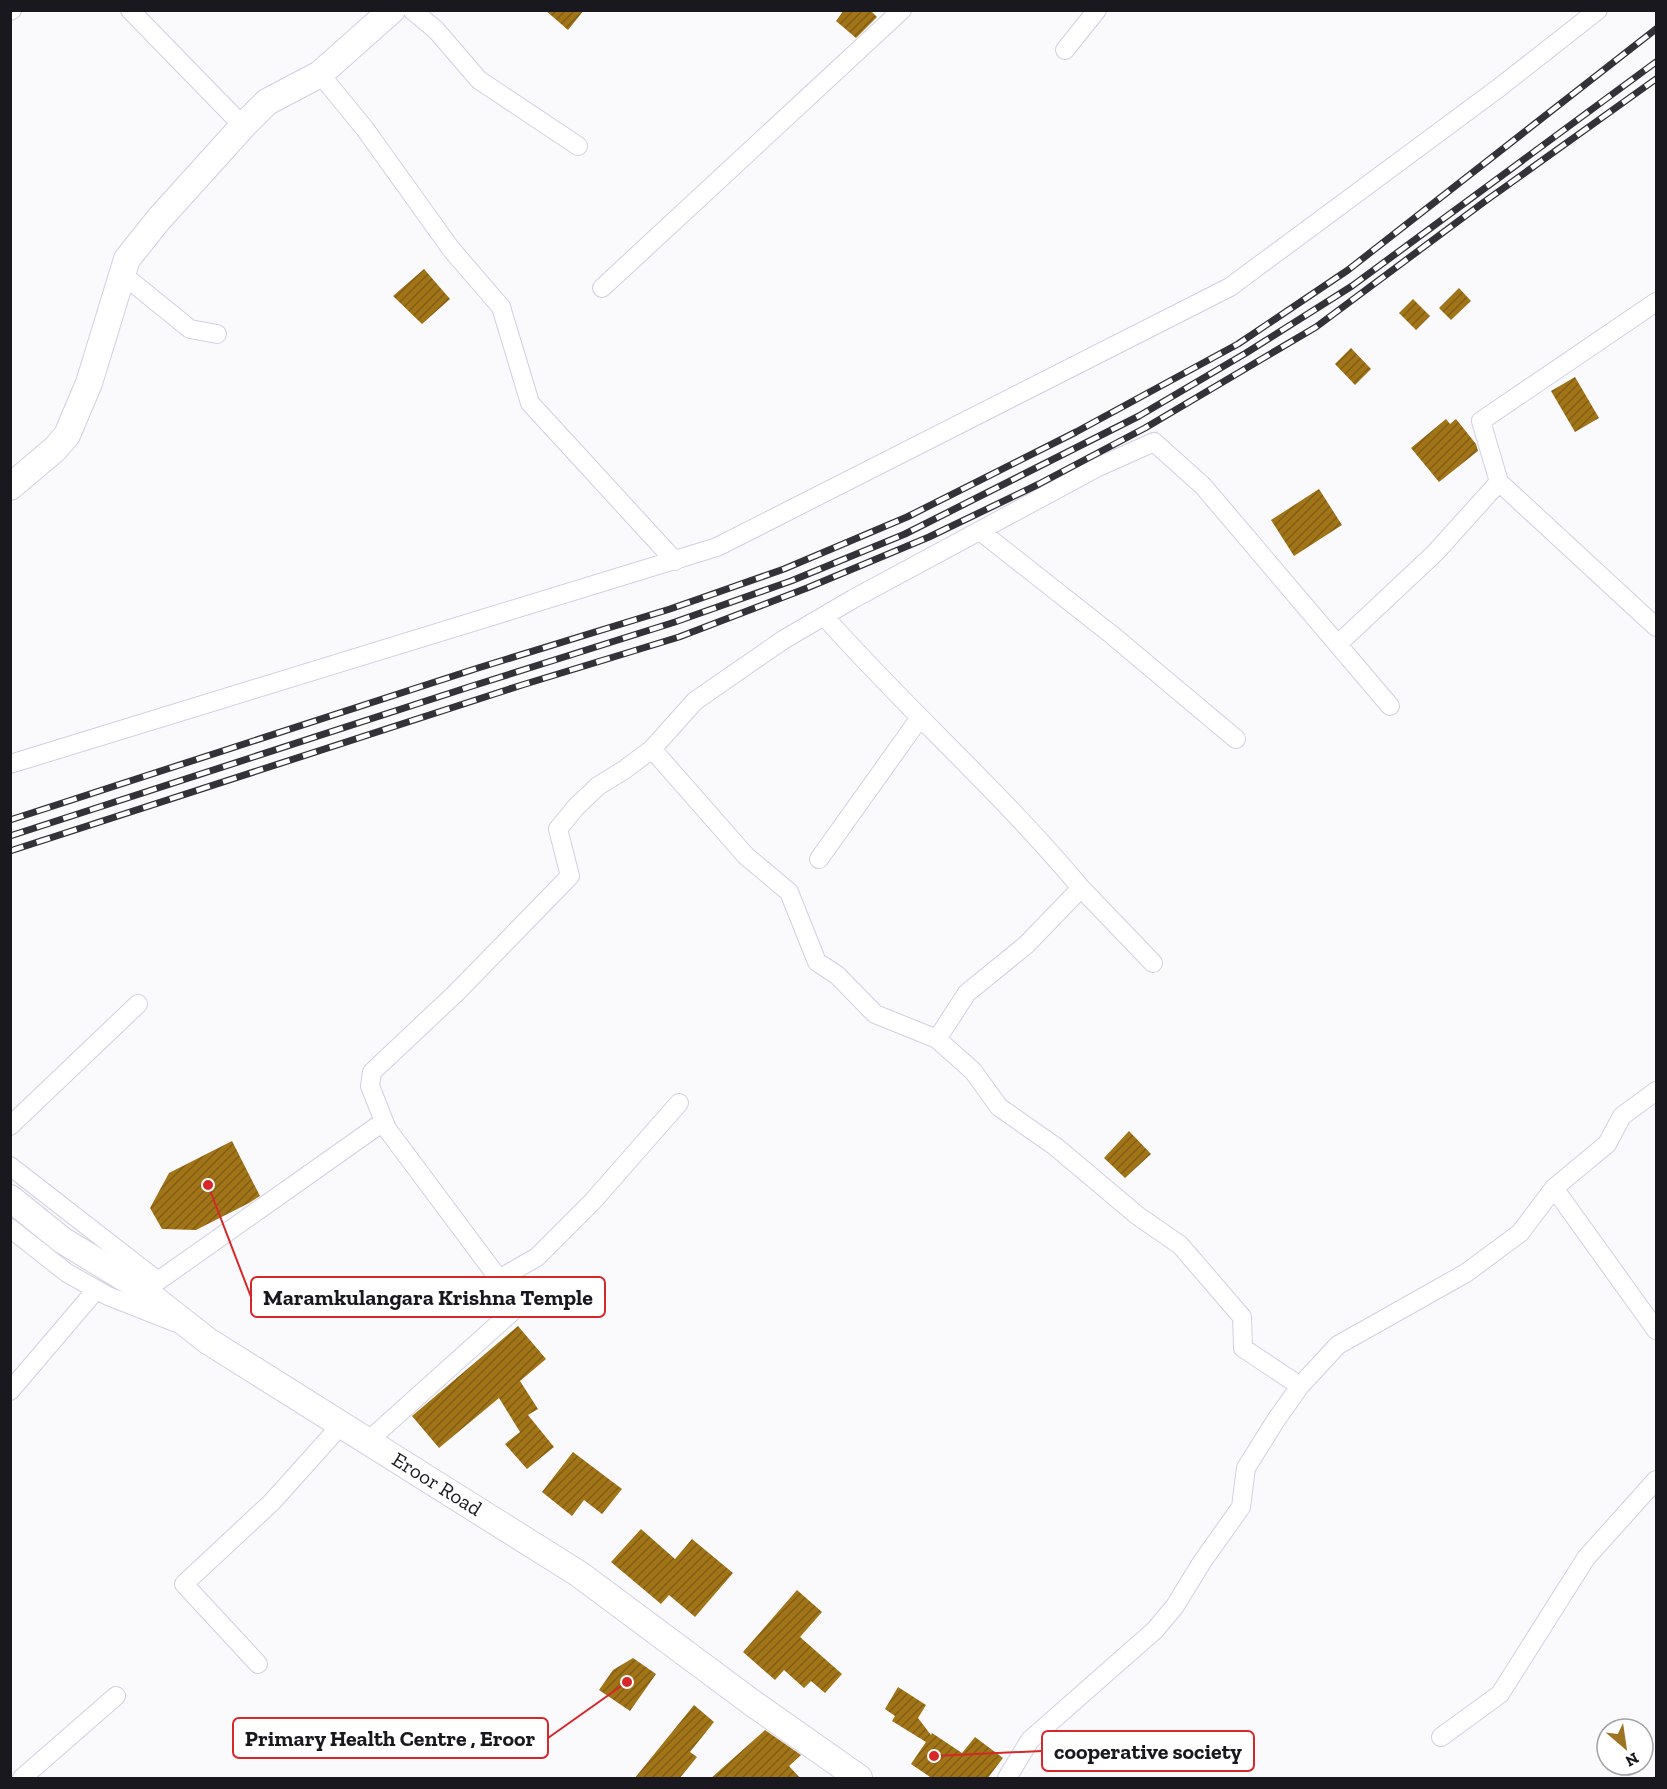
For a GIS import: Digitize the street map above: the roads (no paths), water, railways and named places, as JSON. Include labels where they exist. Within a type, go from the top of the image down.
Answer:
[{"type":"main road","points":[[10,487],[55,449],[67,435],[89,383],[127,259],[159,219],[267,102],[320,74],[392,10]]},
{"type":"main road","name":"Eroor Road","points":[[10,1198],[62,1240],[139,1287],[195,1330],[579,1574],[859,1779]]},
{"type":"street","points":[[130,10],[243,126]]},
{"type":"street","points":[[412,10],[436,30],[479,80],[578,146]]},
{"type":"street","points":[[602,288],[902,10]]},
{"type":"street","points":[[1065,50],[1098,10]]},
{"type":"street","points":[[10,765],[717,547],[1230,287],[1500,87],[1598,10]]},
{"type":"street","points":[[320,74],[365,129],[451,249],[501,307],[530,403],[675,561]]},
{"type":"street","points":[[122,274],[190,328],[217,334]]},
{"type":"street","points":[[1656,303],[1481,421],[1499,482],[1656,627]]},
{"type":"street","points":[[368,1441],[514,1310],[509,1293],[500,1279],[383,1122],[370,1086],[372,1072],[456,993],[570,876],[558,829],[576,807],[598,786],[652,749],[695,701],[783,640],[824,616],[1098,467],[1154,442],[1203,486],[1390,706]]},
{"type":"street","points":[[1338,644],[1435,553],[1499,482]]},
{"type":"street","points":[[980,531],[1112,635],[1236,739]]},
{"type":"street","points":[[824,616],[870,668],[1063,866],[1153,963]]},
{"type":"street","points":[[819,859],[920,718]]},
{"type":"street","points":[[652,749],[746,856],[789,892],[817,962],[837,975],[875,1014],[938,1039],[973,1071],[999,1107],[1056,1147],[1138,1216],[1180,1245],[1242,1317],[1243,1348],[1300,1386]]},
{"type":"street","points":[[938,1039],[968,993],[1026,945],[1081,888]]},
{"type":"street","points":[[10,1126],[138,1004]]},
{"type":"street","points":[[1007,1779],[1030,1740],[1155,1630],[1174,1606],[1241,1507],[1246,1468],[1275,1420],[1300,1386],[1338,1344],[1466,1273],[1520,1233],[1554,1188],[1607,1144],[1622,1116],[1656,1091]]},
{"type":"street","points":[[500,1279],[537,1257],[593,1201],[679,1103]]},
{"type":"street","points":[[10,1166],[158,1281],[383,1122]]},
{"type":"street","points":[[1554,1188],[1656,1330]]},
{"type":"street","points":[[10,1228],[67,1273],[96,1290],[195,1330]]},
{"type":"street","points":[[10,1391],[96,1290]]},
{"type":"street","points":[[258,1664],[184,1584],[272,1502],[342,1424]]},
{"type":"street","points":[[1441,1737],[1500,1694],[1586,1558],[1656,1480]]},
{"type":"street","points":[[22,1779],[116,1696]]},
{"type":"railway","points":[[10,820],[478,668],[670,609],[784,569],[907,517],[1076,432],[1238,344],[1348,270],[1656,29]]},
{"type":"railway","points":[[10,836],[675,622],[791,581],[905,534],[1139,416],[1246,353],[1352,286],[1656,62]]},
{"type":"railway","points":[[10,851],[522,685],[679,637],[807,588],[929,537],[1039,484],[1145,428],[1316,327],[1484,202],[1656,79]]},
{"type":"place","name":"Maramkulangara Krishna Temple","points":[[208,1185]]},
{"type":"place","name":"Primary Health Centre , Eroor","points":[[627,1682]]},
{"type":"place","name":"cooperative society","points":[[934,1756]]}]
